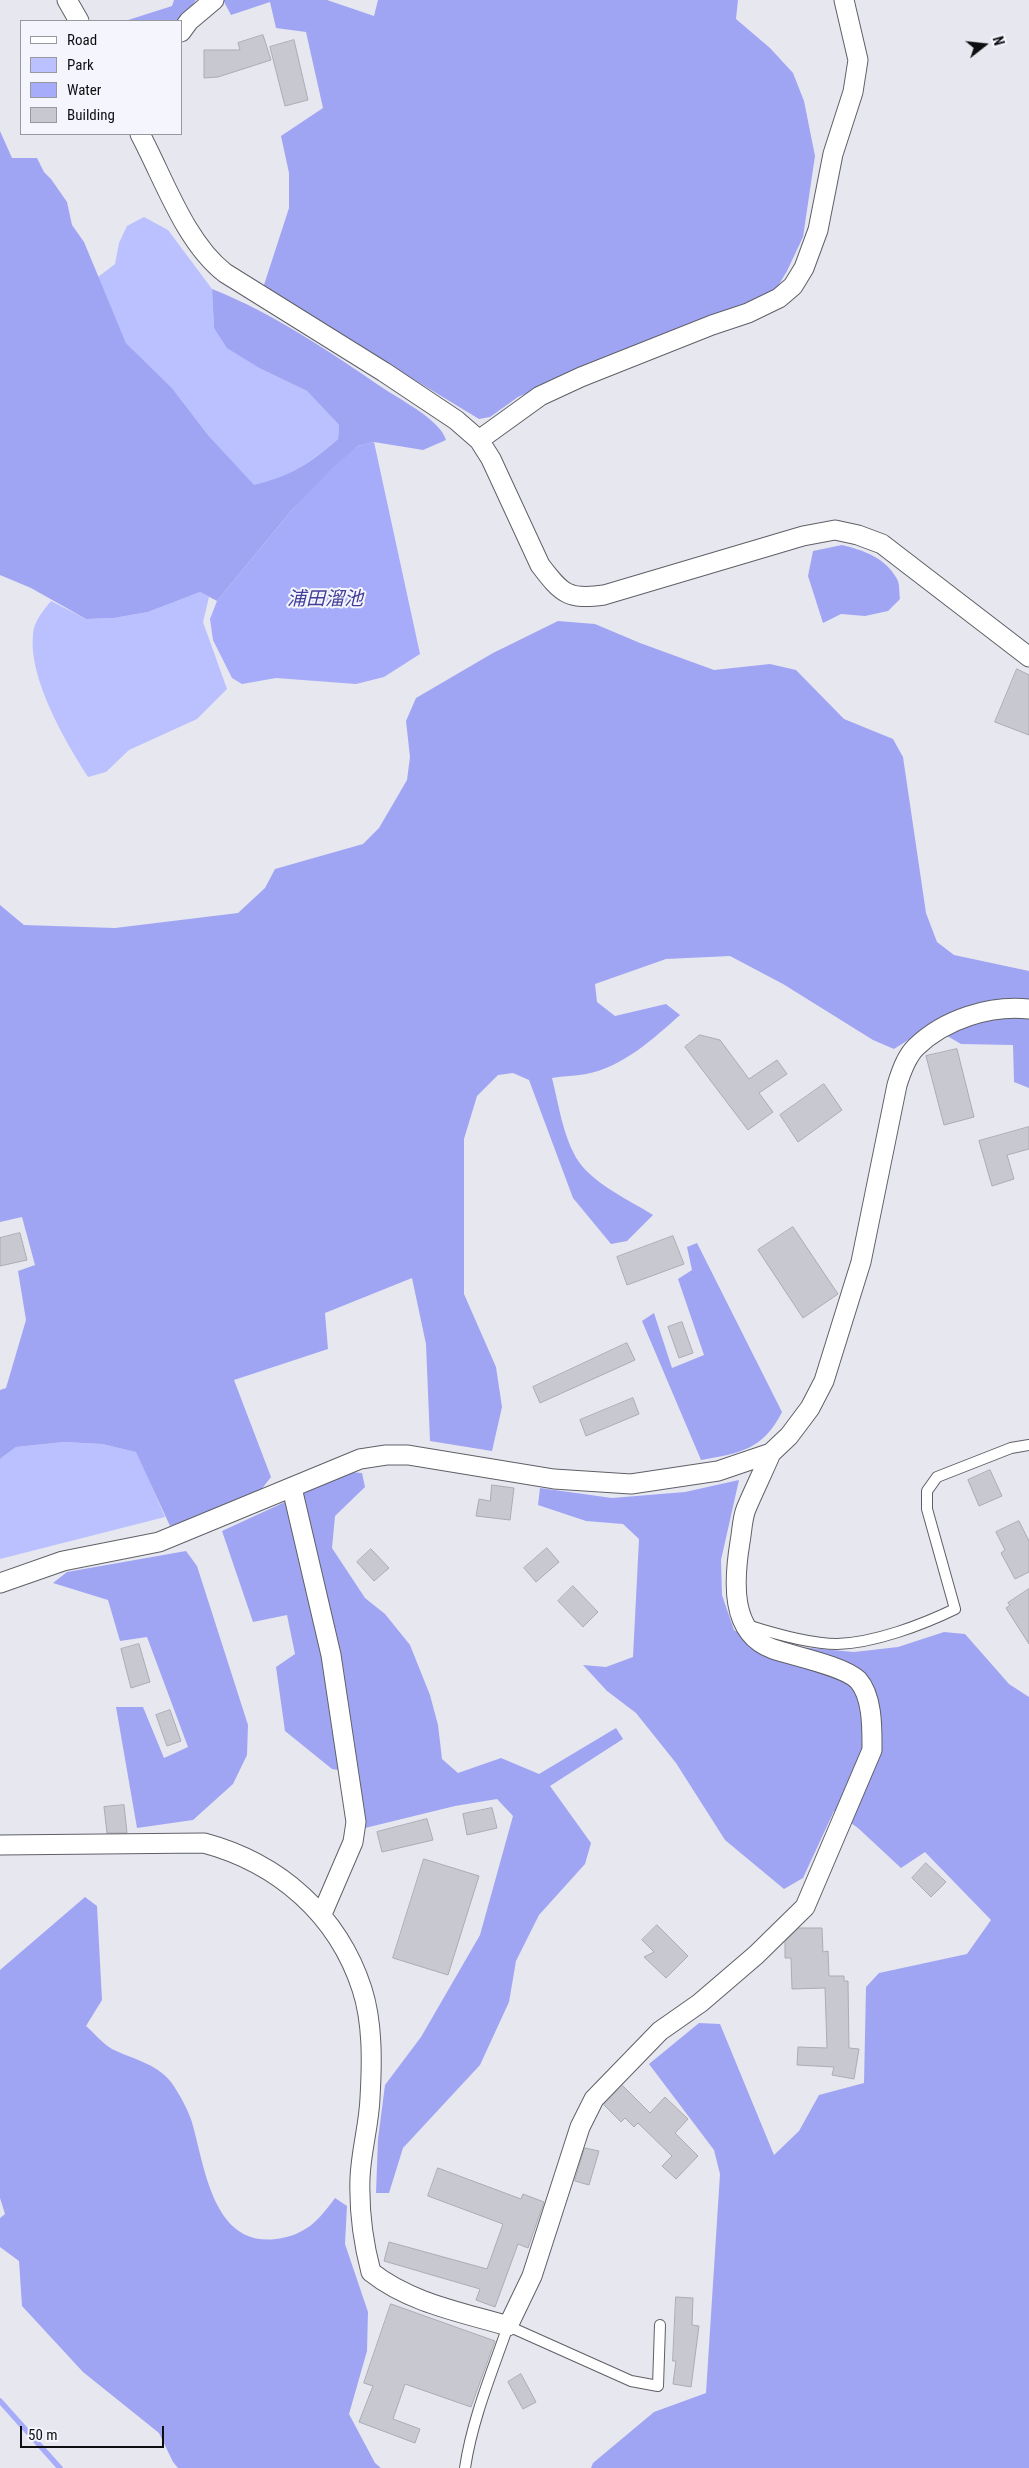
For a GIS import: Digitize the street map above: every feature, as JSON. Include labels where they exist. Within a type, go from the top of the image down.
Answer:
[{"type":"street","points":[[67,0],[79,20]]},
{"type":"street","points":[[182,30],[188,21],[214,0]]},
{"type":"street","points":[[479,440],[540,396],[580,377],[712,324],[748,313],[779,298],[793,286],[804,268],[818,230],[833,154],[853,92],[858,60],[844,0]]},
{"type":"street","points":[[140,135],[188,230],[209,261],[225,273],[384,372],[456,420],[479,440],[491,459],[540,565],[552,581],[565,593],[580,598],[604,595],[803,536],[835,530],[858,535],[882,544],[1029,657]]},
{"type":"street","points":[[0,1845],[204,1843],[226,1849],[280,1878],[306,1897],[322,1914],[348,1956],[362,1989],[370,2028],[370,2099],[360,2177],[362,2222],[371,2272],[390,2287],[416,2298],[508,2326],[532,2276],[580,2127],[594,2099],[660,2031],[700,2003],[749,1961],[805,1907],[872,1750],[867,1699],[858,1681],[845,1672],[770,1648],[751,1635],[744,1624],[736,1600],[736,1578],[744,1518],[771,1453],[788,1436],[810,1408],[824,1382],[861,1262],[897,1085],[904,1065],[915,1048],[954,1023],[977,1012],[1009,1007],[1029,1009]]},
{"type":"street","points":[[0,1583],[63,1561],[159,1542],[360,1459],[386,1455],[408,1455],[554,1479],[631,1484],[718,1471],[771,1453]]},
{"type":"street","points":[[292,1488],[330,1655],[356,1822],[353,1842],[322,1914]]},
{"type":"lane","points":[[744,1624],[778,1634],[836,1644],[863,1640],[929,1622],[955,1609],[927,1509],[927,1491],[937,1477],[1011,1448],[1029,1445]]},
{"type":"lane","points":[[465,2468],[467,2454],[488,2383],[508,2326],[632,2381],[658,2386],[660,2325]]},
{"type":"green space","points":[[144,217],[168,230],[212,289],[214,328],[261,369],[307,391],[339,425],[338,439],[299,468],[279,478],[254,486],[208,435],[172,388],[126,343],[98,277],[115,264],[119,243],[127,226]]},
{"type":"green space","points":[[200,592],[209,597],[203,622],[227,689],[197,719],[129,750],[106,772],[88,777],[59,728],[36,670],[33,634],[39,616],[51,601],[86,619],[114,618],[148,612]]},
{"type":"green space","points":[[64,1442],[102,1444],[137,1452],[165,1517],[0,1559],[0,1459],[16,1447]]},
{"type":"shaded area","points":[[174,0],[196,0],[182,20],[128,20],[172,6]]},
{"type":"shaded area","points":[[223,0],[327,0],[374,16],[378,0],[738,0],[736,19],[770,48],[793,73],[804,101],[815,156],[803,237],[787,271],[772,296],[701,319],[518,397],[490,417],[479,419],[263,288],[289,208],[289,173],[281,136],[323,108],[306,32],[276,28],[270,2],[231,15]]},
{"type":"shaded area","points":[[0,131],[12,158],[37,158],[44,172],[67,202],[72,225],[84,242],[126,343],[172,388],[208,435],[254,485],[279,478],[299,468],[318,455],[338,439],[339,425],[307,391],[261,369],[227,348],[214,328],[212,289],[258,310],[323,348],[421,412],[437,426],[446,440],[423,450],[374,442],[358,446],[291,511],[217,601],[200,592],[148,612],[114,618],[86,619],[31,588],[0,575]]},
{"type":"shaded area","points":[[842,545],[858,549],[873,556],[892,572],[898,581],[900,599],[888,611],[865,616],[841,614],[823,623],[808,576],[813,551]]},
{"type":"shaded area","points":[[558,621],[595,624],[714,670],[770,664],[796,670],[844,719],[893,739],[903,757],[926,913],[937,942],[954,955],[1029,971],[1029,1088],[1014,1082],[1013,1045],[961,1044],[930,1026],[894,1049],[873,1040],[783,984],[730,956],[666,959],[595,984],[597,1002],[615,1016],[666,1004],[680,1015],[625,1059],[586,1074],[552,1078],[565,1132],[579,1162],[603,1185],[653,1215],[627,1241],[611,1244],[573,1198],[529,1080],[513,1073],[498,1075],[477,1096],[464,1139],[464,1294],[496,1367],[502,1407],[492,1451],[430,1441],[426,1344],[412,1278],[325,1313],[328,1349],[234,1380],[271,1477],[257,1495],[170,1526],[136,1452],[102,1444],[64,1442],[16,1447],[0,1459],[0,1390],[6,1388],[26,1320],[18,1271],[35,1265],[22,1217],[0,1222],[0,905],[24,925],[115,928],[238,913],[265,888],[275,869],[363,844],[379,828],[407,780],[410,757],[406,721],[416,698],[493,653]]},
{"type":"shaded area","points":[[697,1243],[782,1412],[767,1435],[749,1448],[701,1460],[642,1321],[654,1313],[672,1368],[704,1355],[678,1279],[692,1270],[687,1247]]},
{"type":"shaded area","points":[[350,1472],[362,1473],[365,1487],[335,1516],[332,1548],[365,1598],[385,1614],[410,1645],[430,1695],[438,1725],[442,1759],[458,1773],[501,1758],[539,1774],[616,1728],[623,1739],[550,1786],[591,1843],[585,1864],[539,1915],[516,1961],[509,2002],[480,2065],[403,2148],[389,2193],[376,2193],[378,2139],[385,2085],[421,2037],[480,1935],[513,1816],[497,1799],[455,1806],[365,1828],[357,1773],[332,1769],[285,1731],[276,1667],[295,1654],[287,1615],[253,1622],[222,1531]]},
{"type":"shaded area","points":[[739,1480],[721,1560],[722,1595],[734,1630],[756,1643],[854,1652],[898,1647],[944,1632],[965,1634],[1009,1684],[1029,1697],[1029,2468],[591,2468],[593,2463],[654,2412],[706,2393],[720,2174],[714,2150],[649,2064],[699,2023],[720,2024],[774,2155],[799,2131],[819,2095],[864,2083],[866,1987],[879,1973],[967,1954],[991,1920],[925,1852],[901,1868],[858,1828],[834,1811],[803,1878],[784,1889],[725,1840],[676,1763],[636,1713],[607,1691],[583,1665],[606,1667],[633,1657],[639,1539],[623,1524],[586,1521],[538,1505],[540,1488],[612,1498],[685,1492]]},
{"type":"shaded area","points":[[186,1551],[197,1566],[248,1725],[247,1755],[233,1784],[193,1820],[137,1828],[116,1707],[143,1707],[164,1758],[188,1747],[147,1637],[120,1641],[108,1600],[53,1583],[67,1572]]},
{"type":"shaded area","points":[[85,1897],[97,1906],[102,2000],[86,2026],[109,2047],[151,2066],[171,2082],[181,2097],[189,2115],[208,2183],[216,2202],[226,2218],[239,2231],[255,2238],[276,2239],[295,2234],[310,2226],[323,2214],[335,2198],[347,2206],[345,2244],[368,2312],[367,2351],[349,2414],[375,2463],[381,2468],[178,2468],[173,2462],[159,2433],[83,2372],[22,2306],[19,2261],[0,2247],[0,2218],[5,2214],[0,2198],[0,1970]]},
{"type":"water","name":"浦田溜池","points":[[374,442],[420,654],[384,677],[356,684],[276,678],[242,684],[232,678],[213,640],[210,619],[217,601],[291,511],[332,468],[358,446]]},
{"type":"building","points":[[263,35],[271,60],[218,77],[204,78],[204,50],[240,50],[238,43]]},
{"type":"building","points":[[294,40],[308,100],[285,106],[270,47]]},
{"type":"building","points":[[1017,669],[1029,675],[1029,735],[995,722]]},
{"type":"building","points":[[700,1035],[720,1040],[749,1079],[777,1060],[787,1074],[759,1093],[773,1112],[748,1130],[685,1047]]},
{"type":"building","points":[[957,1049],[974,1117],[944,1125],[926,1056]]},
{"type":"building","points":[[824,1084],[842,1110],[798,1142],[780,1115]]},
{"type":"building","points":[[1029,1127],[1029,1149],[1007,1155],[1014,1179],[992,1186],[979,1141]]},
{"type":"building","points":[[793,1227],[838,1294],[803,1318],[758,1250]]},
{"type":"building","points":[[20,1233],[27,1260],[0,1266],[0,1238]]},
{"type":"building","points":[[673,1236],[684,1264],[627,1285],[617,1257]]},
{"type":"building","points":[[682,1322],[693,1353],[679,1358],[668,1327]]},
{"type":"building","points":[[627,1343],[635,1360],[540,1403],[533,1387]]},
{"type":"building","points":[[633,1398],[639,1414],[586,1436],[580,1420]]},
{"type":"building","points":[[990,1470],[1002,1496],[979,1506],[968,1480]]},
{"type":"building","points":[[492,1485],[514,1488],[510,1520],[476,1516],[479,1499],[490,1501]]},
{"type":"building","points":[[1019,1521],[1029,1541],[1029,1572],[1015,1579],[1001,1553],[1005,1550],[996,1532]]},
{"type":"building","points":[[547,1548],[559,1562],[536,1582],[524,1568]]},
{"type":"building","points":[[371,1549],[389,1568],[374,1581],[357,1562]]},
{"type":"building","points":[[573,1586],[598,1612],[583,1627],[558,1601]]},
{"type":"building","points":[[1029,1589],[1029,1644],[1006,1608],[1010,1605],[1008,1603]]},
{"type":"building","points":[[139,1644],[150,1682],[131,1688],[121,1649]]},
{"type":"building","points":[[170,1710],[181,1741],[167,1746],[156,1715]]},
{"type":"building","points":[[124,1805],[127,1833],[107,1833],[104,1807]]},
{"type":"building","points":[[492,1808],[497,1828],[467,1835],[463,1814]]},
{"type":"building","points":[[427,1819],[433,1840],[382,1852],[377,1832]]},
{"type":"building","points":[[424,1859],[479,1876],[448,1975],[393,1958]]},
{"type":"building","points":[[926,1863],[946,1882],[931,1897],[912,1878]]},
{"type":"building","points":[[657,1925],[688,1956],[666,1978],[644,1957],[654,1952],[642,1940]]},
{"type":"building","points":[[799,1928],[822,1928],[823,1952],[828,1951],[829,1976],[844,1976],[844,1981],[848,1981],[849,2048],[859,2049],[854,2079],[832,2075],[834,2067],[797,2065],[798,2047],[827,2048],[825,1988],[792,1989],[791,1958],[785,1958],[785,1942]]},
{"type":"building","points":[[623,2086],[650,2113],[665,2097],[688,2119],[675,2133],[698,2156],[676,2179],[662,2166],[672,2156],[638,2123],[634,2127],[625,2118],[621,2122],[604,2105]]},
{"type":"building","points":[[585,2148],[599,2151],[589,2185],[575,2181]]},
{"type":"building","points":[[438,2168],[521,2199],[523,2194],[544,2202],[528,2248],[518,2244],[495,2307],[476,2300],[480,2289],[384,2261],[389,2242],[487,2269],[503,2224],[428,2196]]},
{"type":"building","points":[[676,2297],[693,2298],[692,2325],[699,2326],[691,2387],[673,2384],[676,2361],[673,2361]]},
{"type":"building","points":[[391,2304],[495,2341],[471,2407],[405,2384],[393,2419],[420,2429],[415,2443],[359,2422],[373,2386],[364,2383]]},
{"type":"building","points":[[521,2374],[536,2402],[523,2409],[508,2382]]},
{"type":"waterway","points":[[0,2401],[60,2468]]}]
